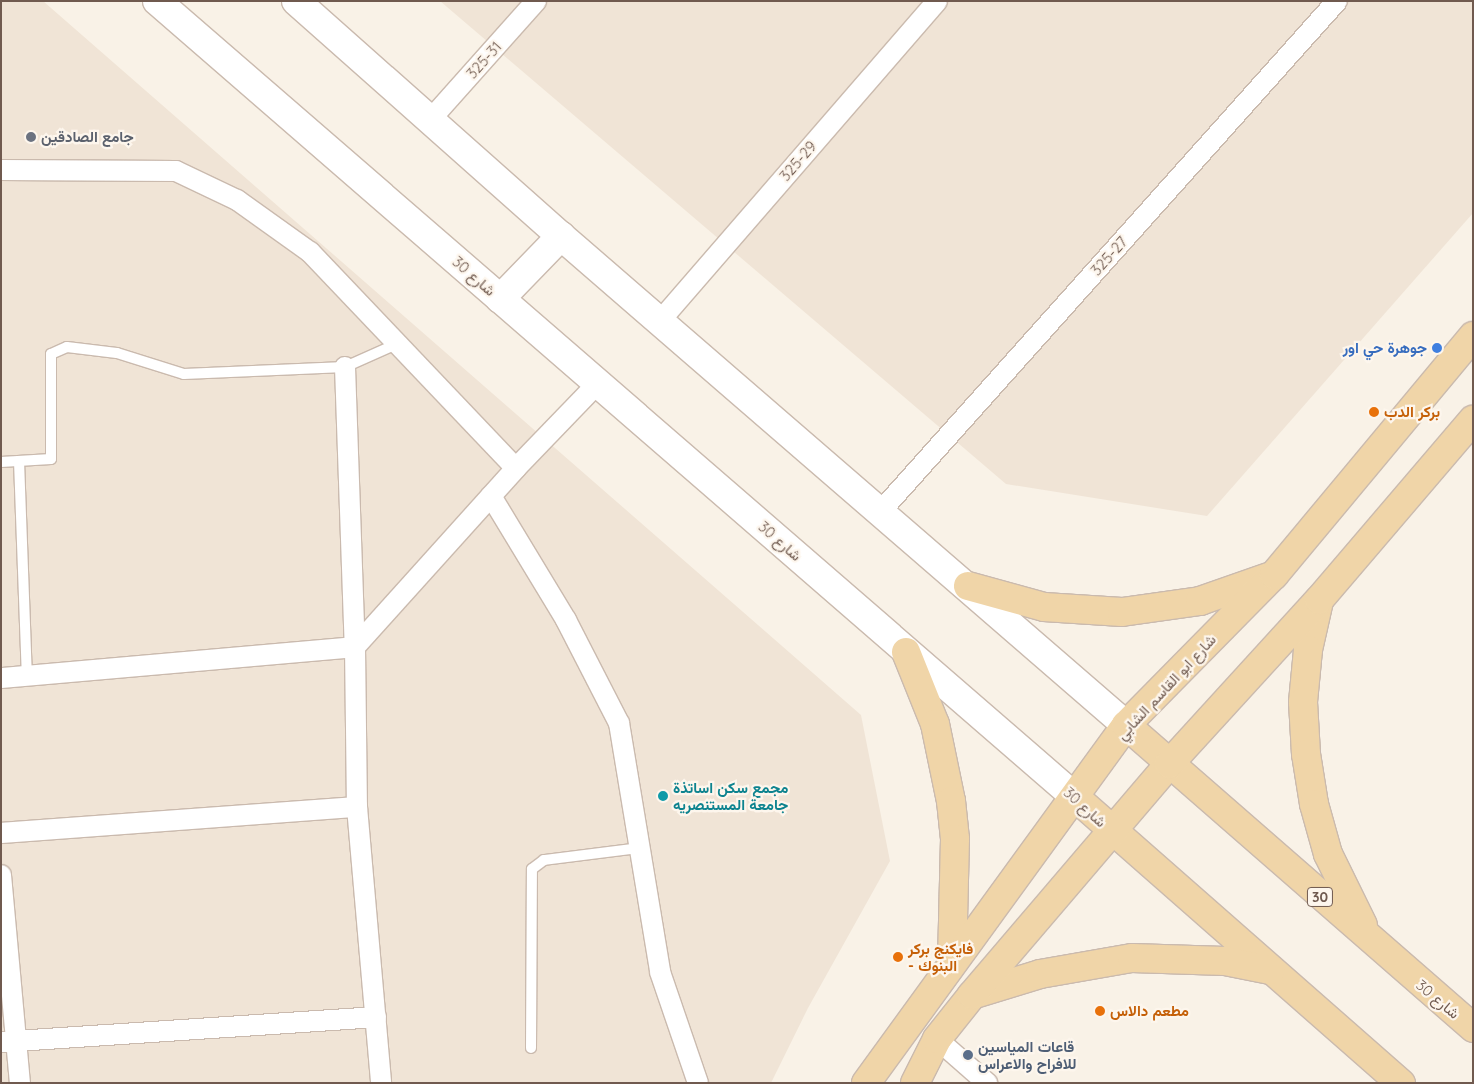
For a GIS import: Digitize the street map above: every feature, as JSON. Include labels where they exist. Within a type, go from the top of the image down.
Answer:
[{"type":"main road","name":"شارع 30","points":[[157,1],[1402,1083]]},
{"type":"main road","name":"شارع 30","points":[[296,1],[561,236],[968,586],[1376,946],[1473,1028]]},
{"type":"main road","points":[[500,299],[561,236]]},
{"type":"main road","name":"شارع ابو القاسم الشابي","points":[[866,1083],[952,961],[1075,797],[1126,725],[1274,575],[1473,336]]},
{"type":"main road","points":[[915,1083],[937,1040],[972,995],[1169,764],[1319,600],[1471,426]]},
{"type":"main road","points":[[968,586],[1044,607],[1122,612],[1200,601],[1274,575]]},
{"type":"main road","points":[[1319,600],[1308,650],[1303,702],[1306,754],[1314,804],[1328,854],[1346,894],[1376,946]]},
{"type":"main road","points":[[906,652],[935,724],[951,801],[955,839],[952,961]]},
{"type":"main road","points":[[972,995],[1049,972],[1132,958],[1226,961],[1271,970]]},
{"type":"street","name":"325-31","points":[[431,119],[536,1]]},
{"type":"street","name":"325-29","points":[[660,321],[937,1]]},
{"type":"street","name":"325-27","points":[[881,511],[1337,1]]},
{"type":"street","points":[[1,170],[176,171],[237,200],[310,252],[399,343],[516,468]]},
{"type":"street","points":[[345,367],[355,647],[357,807],[381,1083]]},
{"type":"street","points":[[1,678],[355,647],[516,468],[598,384]]},
{"type":"street","points":[[491,496],[566,620],[619,723],[660,972],[698,1083]]},
{"type":"street","points":[[1,833],[357,807]]},
{"type":"street","points":[[1,875],[9,1042],[20,1083]]},
{"type":"street","points":[[9,1042],[376,1017]]},
{"type":"street","points":[[937,1040],[987,1083]]},
{"type":"lane","points":[[1,462],[51,459],[51,354],[66,347],[118,353],[184,374],[345,367],[399,343]]},
{"type":"lane","points":[[19,461],[27,677]]},
{"type":"lane","points":[[531,1048],[532,869],[544,860],[639,848]]},
{"type":"shaded area","points":[[1,1],[43,1],[861,715],[890,861],[808,1008],[771,1083],[1,1083]]},
{"type":"shaded area","points":[[440,1],[1473,1],[1473,213],[1207,516],[1006,484]]},
{"type":"place","name":"جامع الصادقين","points":[[31,137]]},
{"type":"place","name":"جوهرة حي اور","points":[[1437,348]]},
{"type":"place","name":"بركر الدب","points":[[1374,412]]},
{"type":"place","name":"مجمع سكن اساتذة جامعة المستنصريه","points":[[663,796]]},
{"type":"place","name":"فايكنج بركر - البنوك","points":[[898,957]]},
{"type":"place","name":"مطعم دالاس","points":[[1100,1011]]},
{"type":"place","name":"قاعات المياسين للافراح والاعراس","points":[[968,1055]]}]
